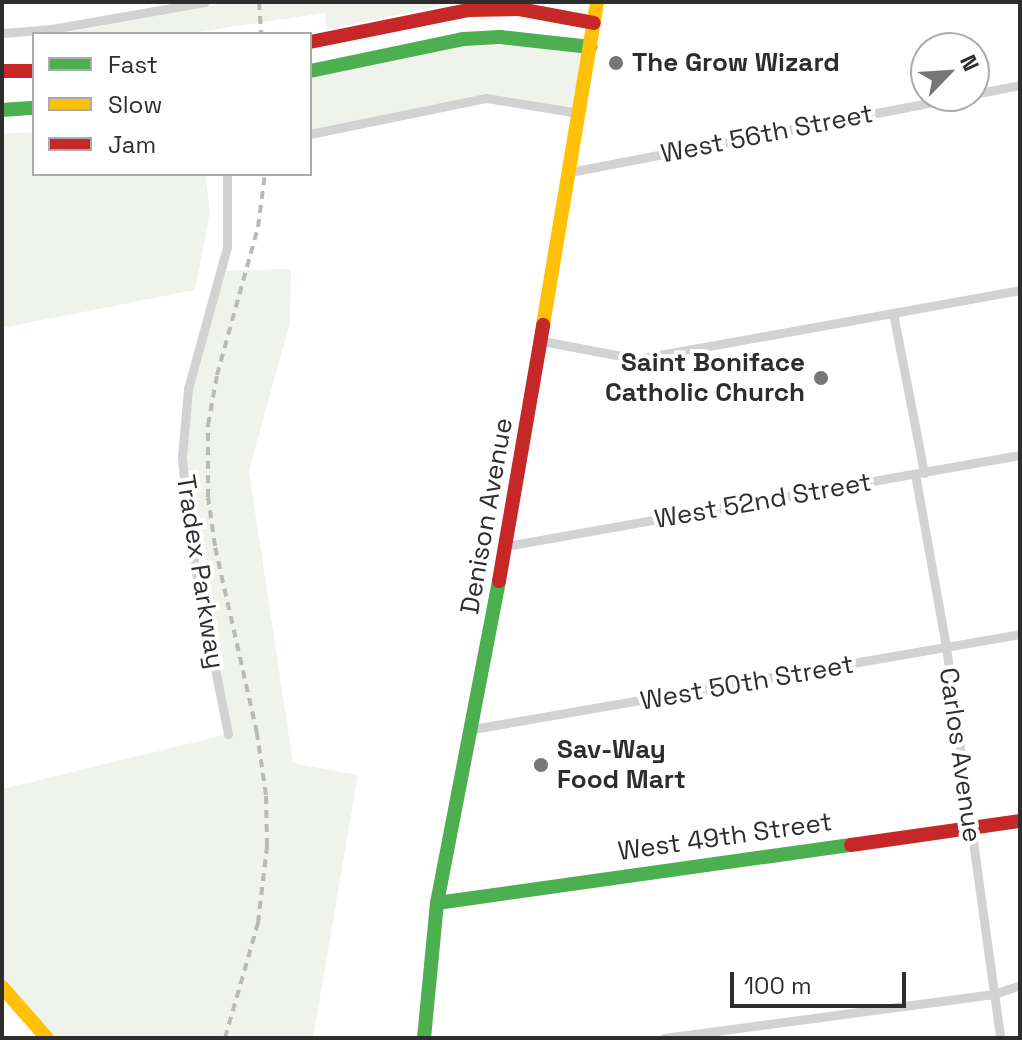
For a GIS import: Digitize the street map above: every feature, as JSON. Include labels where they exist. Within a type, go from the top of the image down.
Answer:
[{"type":"main road","name":"Denison Avenue","points":[[424,1038],[424,998],[437,903],[506,546],[597,2]]},
{"type":"main road","points":[[312,42],[468,10],[519,9],[594,23]]},
{"type":"main road","points":[[312,71],[463,39],[529,39],[590,47]]},
{"type":"main road","points":[[2,71],[32,71]]},
{"type":"main road","points":[[2,110],[32,108]]},
{"type":"main road","name":"West 49th Street","points":[[437,903],[1020,821]]},
{"type":"main road","points":[[2,987],[47,1038]]},
{"type":"street","points":[[2,33],[52,29],[205,2]]},
{"type":"street","points":[[990,91],[1020,85]]},
{"type":"street","points":[[312,134],[486,98],[579,113]]},
{"type":"street","name":"West 56th Street","points":[[570,172],[910,107]]},
{"type":"street","name":"Tradex Parkway","points":[[227,176],[227,247],[188,389],[182,457],[189,537],[228,734]]},
{"type":"street","points":[[542,341],[637,359],[1020,290]]},
{"type":"street","name":"Carlos Avenue","points":[[893,313],[946,647],[1000,1038]]},
{"type":"street","name":"West 52nd Street","points":[[506,546],[1020,455]]},
{"type":"street","name":"West 50th Street","points":[[473,729],[1020,634]]},
{"type":"street","points":[[664,1038],[994,994],[1020,985]]},
{"type":"shaded area","points":[[228,2],[458,2],[326,30],[325,13],[197,32],[69,32]]},
{"type":"shaded area","points":[[438,44],[590,47],[579,113],[486,98],[312,134],[312,71]]},
{"type":"shaded area","points":[[32,132],[32,176],[205,176],[210,212],[195,290],[2,328],[2,134]]},
{"type":"shaded area","points":[[291,269],[290,322],[249,471],[293,763],[358,775],[313,1038],[47,1038],[2,987],[2,789],[228,734],[183,502],[188,389],[222,271]]},
{"type":"railway","points":[[259,2],[261,32]]},
{"type":"railway","points":[[225,1038],[258,923],[267,846],[266,795],[257,733],[215,546],[208,497],[208,425],[217,375],[258,227],[265,176]]},
{"type":"traffic: fast","points":[[312,71],[463,39],[500,37],[590,47]]},
{"type":"traffic: fast","points":[[2,110],[32,108]]},
{"type":"traffic: fast","points":[[424,1038],[437,903],[499,581]]},
{"type":"traffic: fast","points":[[437,903],[851,845]]},
{"type":"traffic: slow","points":[[543,325],[597,2]]},
{"type":"traffic: slow","points":[[2,987],[47,1038]]},
{"type":"traffic: jam","points":[[312,42],[468,10],[519,9],[594,23]]},
{"type":"traffic: jam","points":[[2,71],[32,71]]},
{"type":"traffic: jam","points":[[499,581],[543,325]]},
{"type":"traffic: jam","points":[[851,845],[1020,821]]},
{"type":"place","name":"The Grow Wizard","points":[[616,63]]},
{"type":"place","name":"Saint Boniface Catholic Church","points":[[821,378]]},
{"type":"place","name":"Sav-Way Food Mart","points":[[541,765]]}]
